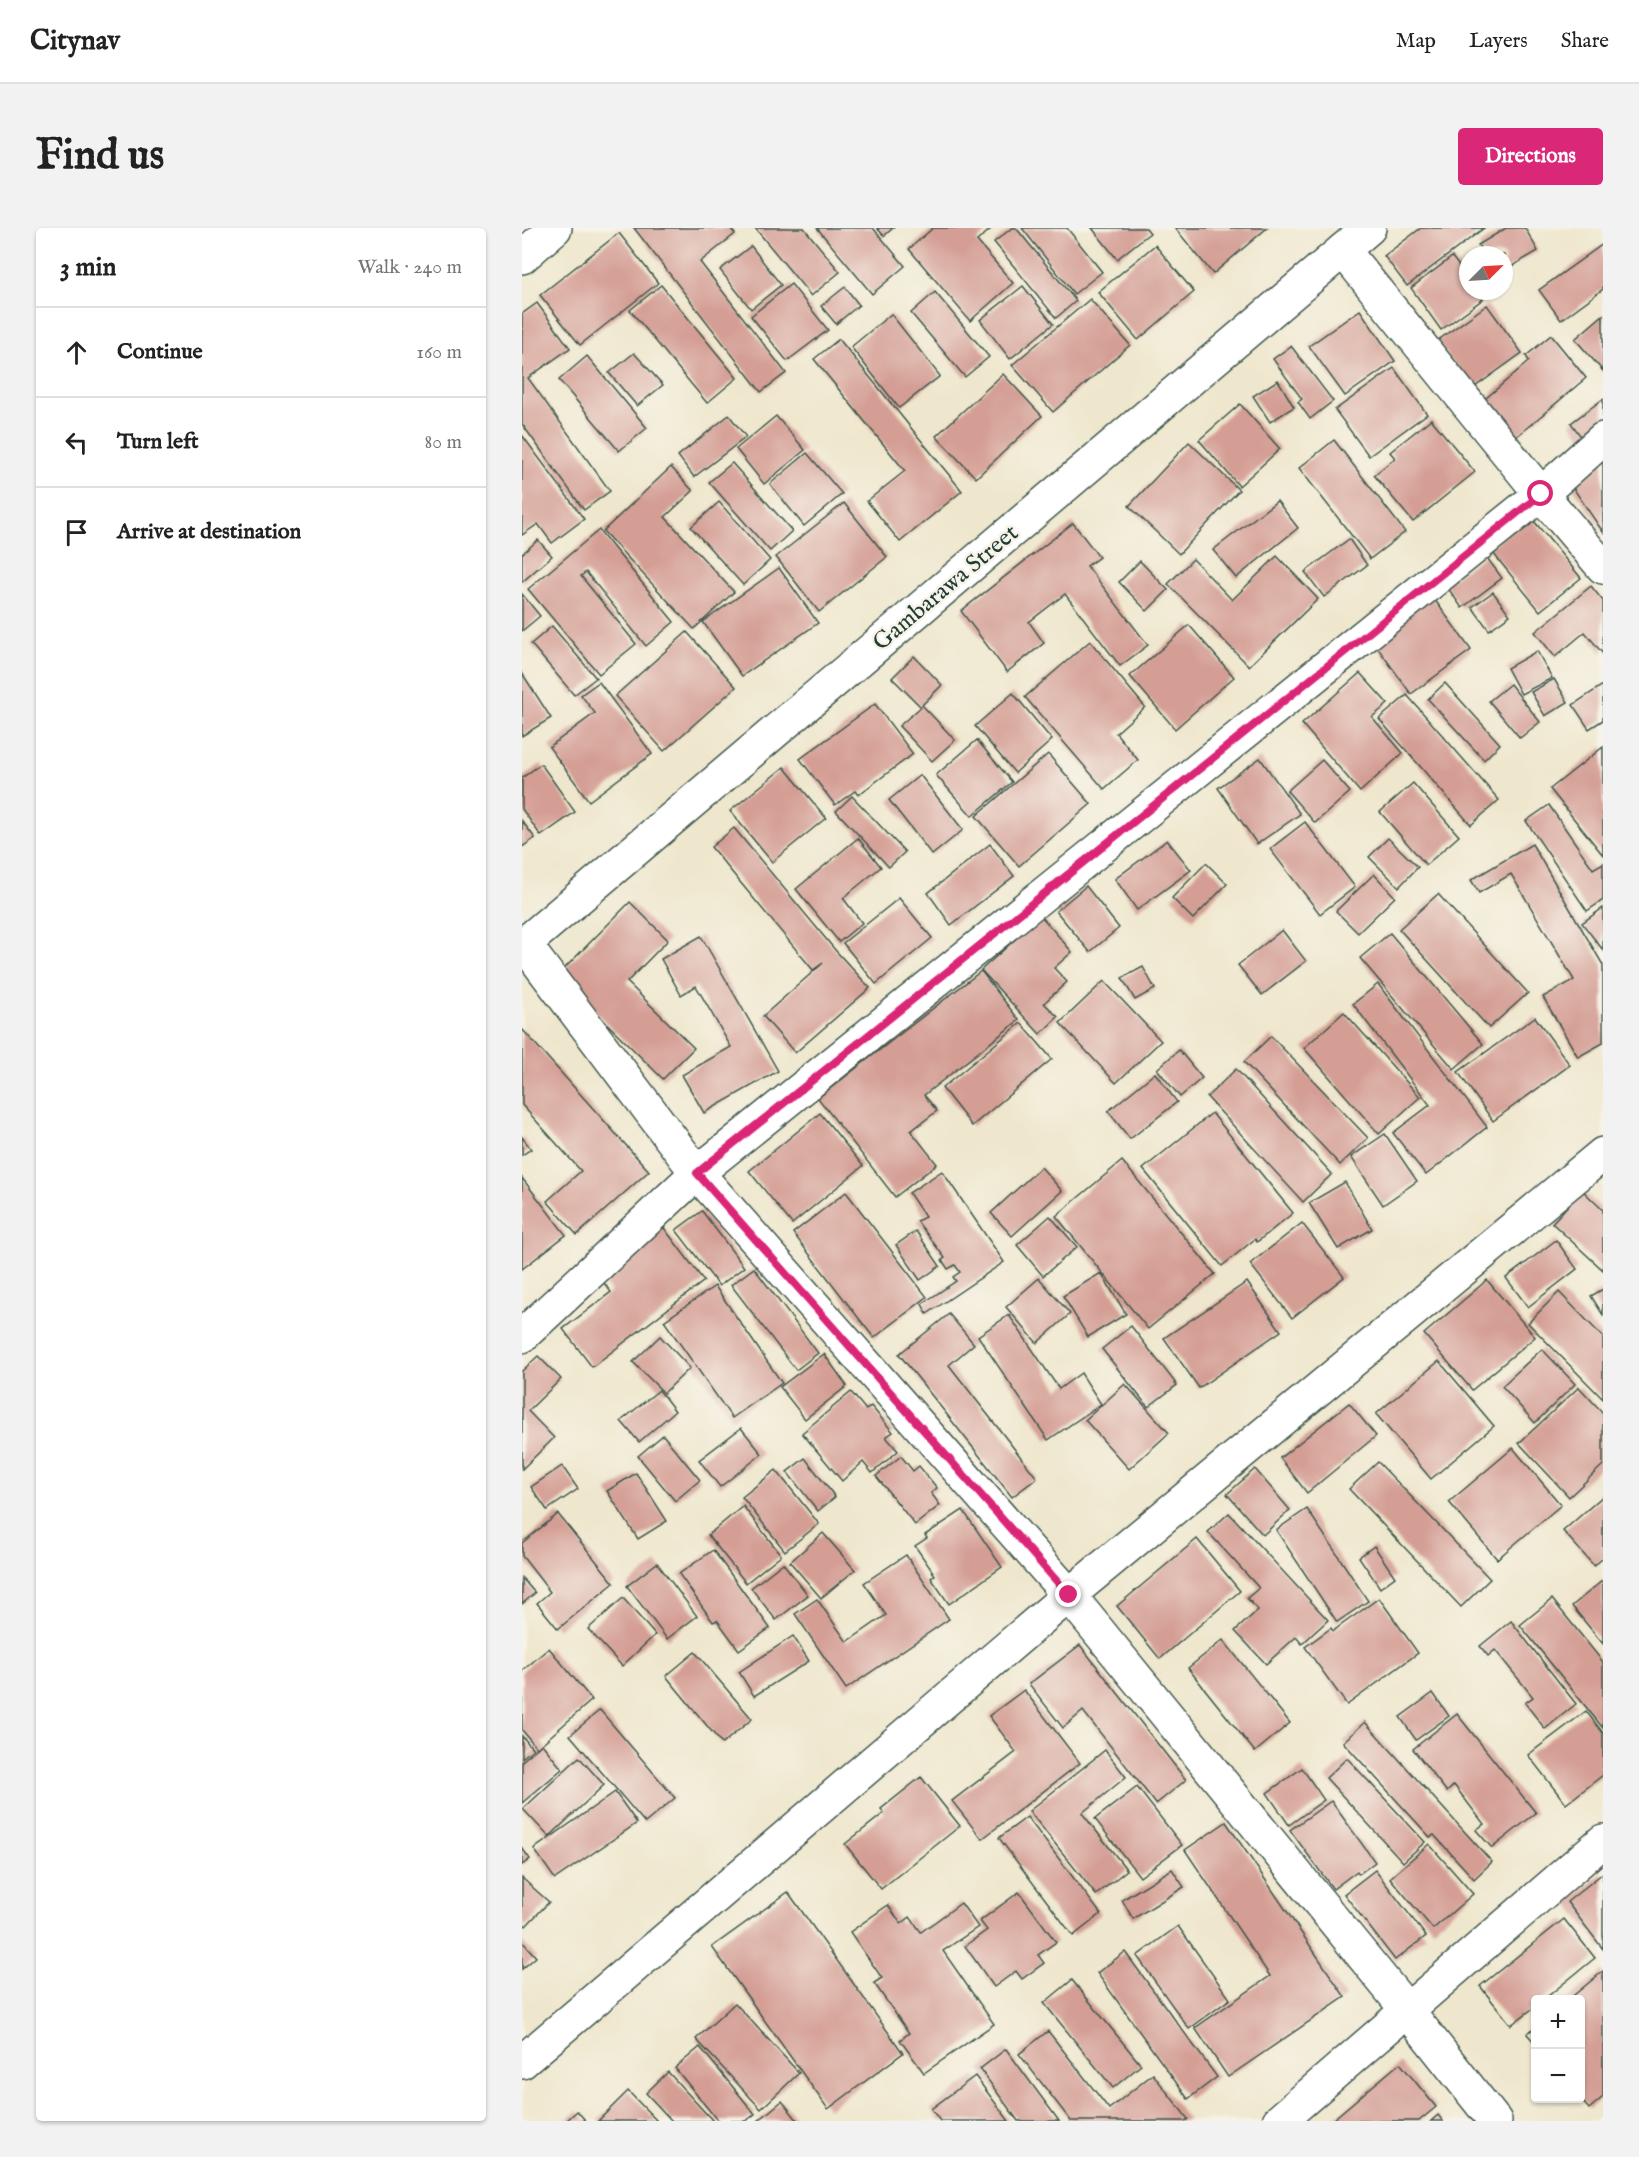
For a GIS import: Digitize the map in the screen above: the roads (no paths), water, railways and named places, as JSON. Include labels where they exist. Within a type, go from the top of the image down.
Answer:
[{"type":"street","points":[[522,257],[555,228]]},
{"type":"street","name":"Gambarawa Street","points":[[523,943],[1368,228]]},
{"type":"street","points":[[1343,250],[1603,567]]},
{"type":"street","points":[[522,1336],[697,1173],[1541,494],[1603,440]]},
{"type":"street","points":[[523,943],[697,1173],[1069,1595],[1495,2121]]},
{"type":"street","points":[[522,2062],[1069,1595],[1603,1154]]},
{"type":"street","points":[[1279,2121],[1603,1842]]}]
